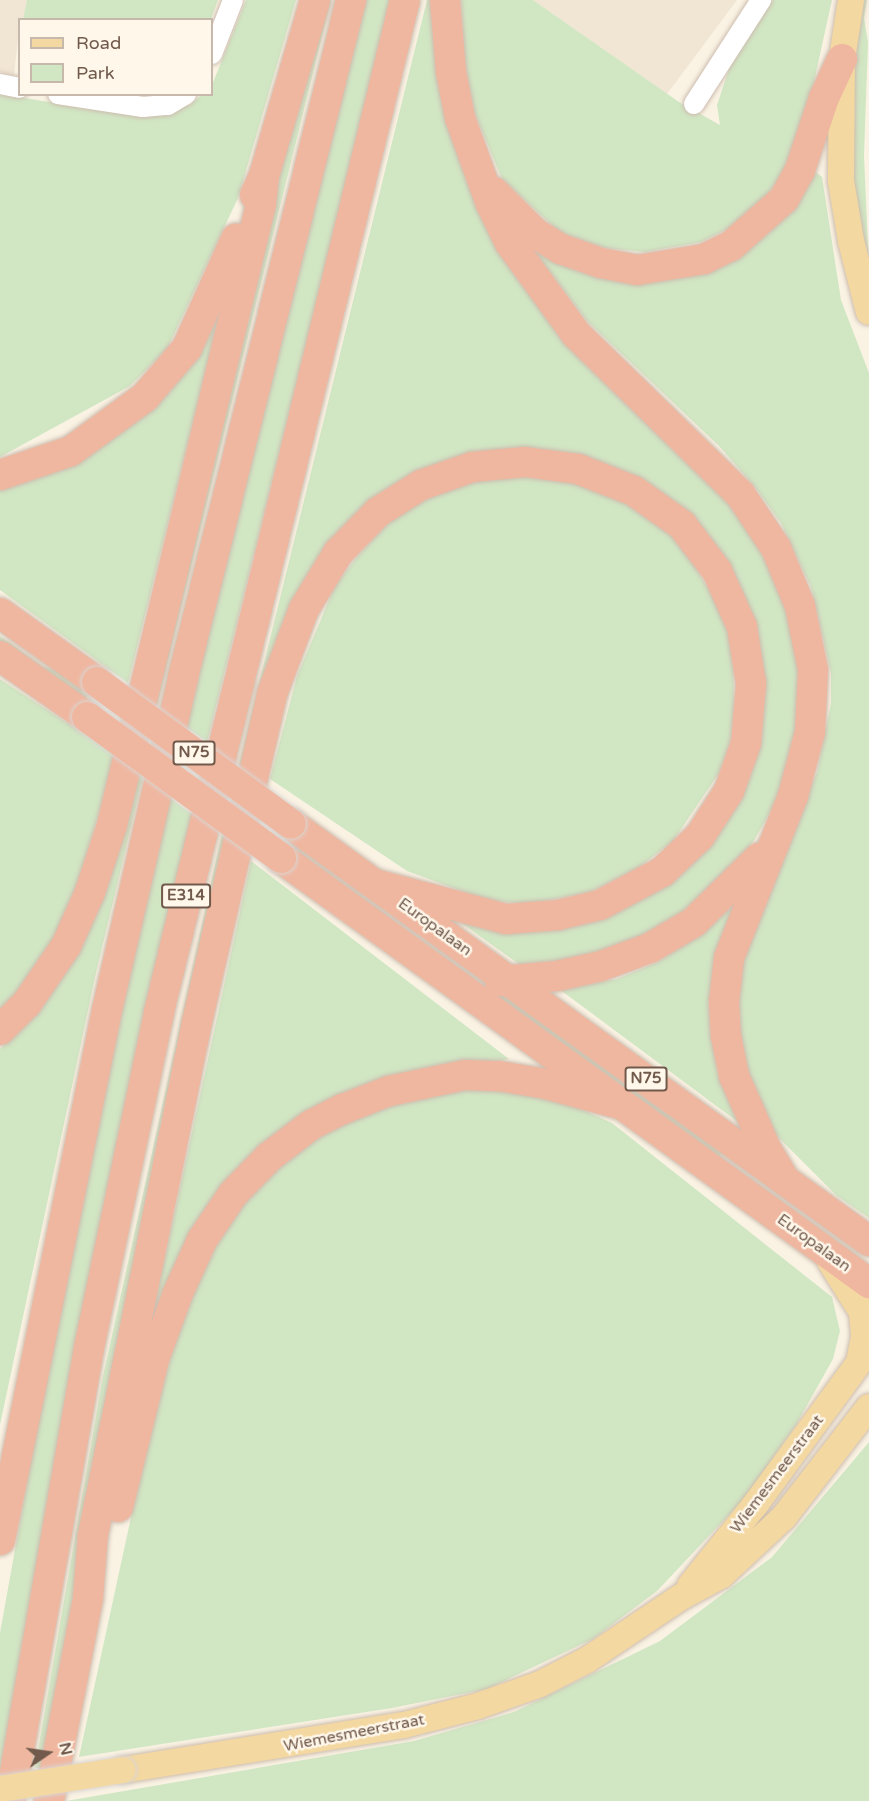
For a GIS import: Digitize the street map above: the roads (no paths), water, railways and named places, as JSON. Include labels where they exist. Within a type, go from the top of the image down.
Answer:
[{"type":"highway","points":[[0,476],[71,451],[115,422],[169,372],[204,313],[264,176],[315,0]]},
{"type":"highway","name":"E314","points":[[0,1540],[38,1338],[133,895],[186,665],[351,0]]},
{"type":"highway","name":"E314","points":[[9,1801],[89,1348],[159,1012],[405,0]]},
{"type":"highway","points":[[445,0],[451,72],[460,118],[510,243],[551,305],[604,364],[689,441],[740,494],[760,521],[791,580],[807,637],[813,702],[804,760],[777,838],[729,958],[724,1002],[726,1036],[734,1076],[766,1149],[783,1177]]},
{"type":"highway","points":[[483,180],[535,233],[561,249],[601,264],[637,270],[704,259],[731,246],[784,199],[800,170],[824,98],[843,59]]},
{"type":"highway","points":[[0,1030],[27,1003],[66,946],[90,892],[112,825],[261,204],[264,176]]},
{"type":"highway","points":[[50,1801],[88,1598],[93,1535],[197,1022],[272,694],[304,609],[338,553],[378,512],[421,485],[472,467],[525,462],[578,469],[634,491],[682,525],[717,571],[742,627],[751,684],[746,743],[729,791],[700,836],[662,872],[600,905],[558,915],[506,919],[378,885]]},
{"type":"highway","name":"Europalaan","points":[[0,614],[869,1241]]},
{"type":"highway","name":"Europalaan","points":[[2,658],[87,717],[869,1283]]},
{"type":"highway","points":[[425,962],[479,980],[508,981],[601,966],[650,948],[694,922],[720,900],[777,838]]},
{"type":"highway","points":[[88,1598],[115,1521],[154,1359],[178,1293],[202,1240],[233,1194],[268,1157],[312,1125],[343,1109],[389,1091],[465,1075],[499,1076],[546,1084],[623,1105]]},
{"type":"main road","points":[[851,0],[843,59],[841,181],[851,241],[869,312]]},
{"type":"main road","points":[[820,1248],[850,1287],[862,1312],[864,1355]]},
{"type":"main road","name":"Wiemesmeerstraat","points":[[681,1597],[755,1505],[864,1355]]},
{"type":"main road","name":"Wiemesmeerstraat","points":[[0,1789],[350,1735],[478,1706],[540,1684],[587,1660],[681,1597],[722,1575],[784,1518],[869,1407]]},
{"type":"street","points":[[213,51],[233,0]]},
{"type":"street","points":[[694,104],[761,0]]},
{"type":"street","points":[[0,84],[18,88]]},
{"type":"street","points":[[71,96],[143,107],[168,105],[183,96]]}]
